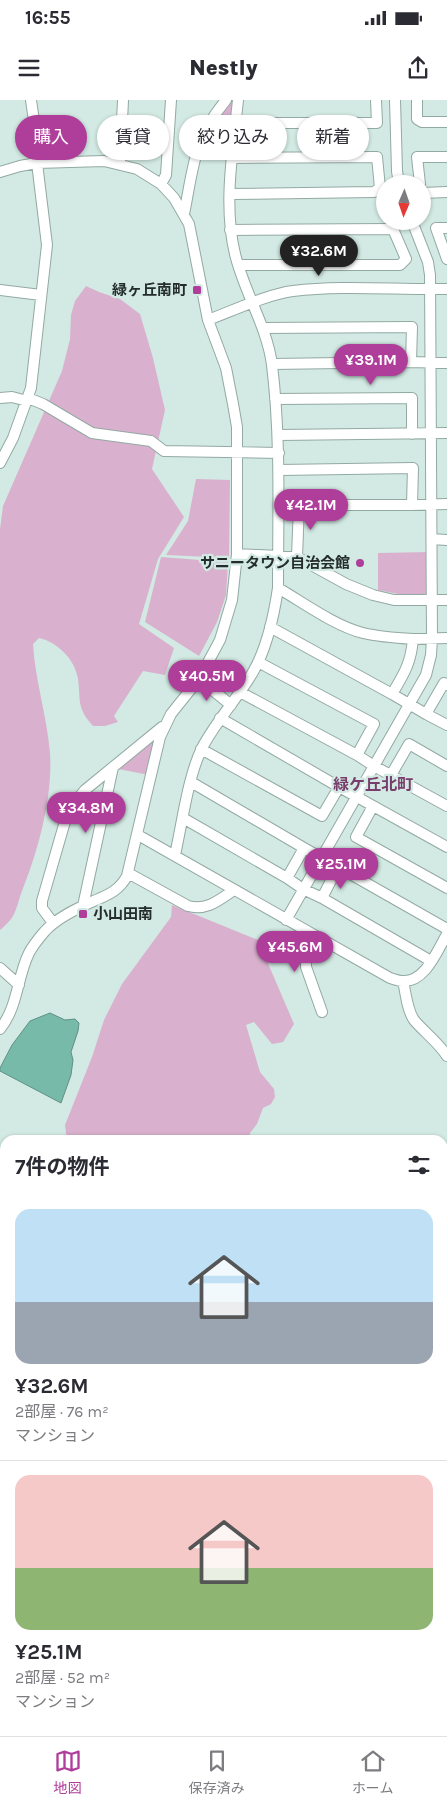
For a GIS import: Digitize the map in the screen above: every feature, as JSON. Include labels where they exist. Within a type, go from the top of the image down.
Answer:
[{"type":"street","points":[[0,463],[13,438],[31,388],[47,245],[31,100]]},
{"type":"street","points":[[120,163],[123,100]]},
{"type":"street","points":[[160,184],[166,176],[170,100]]},
{"type":"street","points":[[184,214],[192,167],[198,146],[213,116],[226,100]]},
{"type":"street","points":[[237,115],[238,100]]},
{"type":"street","points":[[287,122],[377,122],[376,100]]},
{"type":"street","points":[[396,100],[398,175]]},
{"type":"street","points":[[417,100],[417,119],[422,122],[447,122]]},
{"type":"street","points":[[230,194],[374,192],[380,188],[377,157],[287,158]]},
{"type":"street","points":[[419,175],[418,157],[447,157]]},
{"type":"street","points":[[175,856],[190,782],[201,749],[220,718],[254,671],[270,627],[278,588],[279,453],[272,364],[263,328],[238,265],[230,230],[232,160]]},
{"type":"street","points":[[0,172],[37,163],[104,161],[120,163],[137,169],[160,184],[174,198],[184,214],[190,229],[208,320],[226,368],[237,427],[237,554],[232,600],[220,640],[199,679],[166,724],[160,737],[138,835],[128,873],[123,884],[113,892],[53,923],[38,940],[29,953],[8,1016],[0,1029]]},
{"type":"street","points":[[431,192],[447,192]]},
{"type":"street","points":[[447,228],[436,228],[447,259]]},
{"type":"street","points":[[230,230],[393,229],[406,259],[400,265],[238,265]]},
{"type":"street","points":[[286,920],[426,675],[431,655],[433,600],[430,289],[428,262],[416,230]]},
{"type":"street","points":[[208,320],[253,303],[291,292],[327,289],[447,289]]},
{"type":"street","points":[[0,290],[41,294]]},
{"type":"street","points":[[263,328],[412,328],[411,362]]},
{"type":"street","points":[[272,364],[447,363]]},
{"type":"street","points":[[0,398],[12,397],[42,404],[92,433],[151,441],[164,451],[279,453]]},
{"type":"street","points":[[275,399],[412,398],[412,434]]},
{"type":"street","points":[[278,435],[447,433]]},
{"type":"street","points":[[279,470],[413,468],[412,504]]},
{"type":"street","points":[[279,504],[447,504]]},
{"type":"street","points":[[297,557],[299,505]]},
{"type":"street","points":[[432,540],[447,540]]},
{"type":"street","points":[[237,554],[297,557],[346,584],[373,595],[394,600],[447,600]]},
{"type":"street","points":[[278,588],[341,625],[361,633],[385,638],[447,638]]},
{"type":"street","points":[[270,627],[447,725]]},
{"type":"street","points":[[392,694],[406,670],[412,655],[413,639]]},
{"type":"street","points":[[258,662],[374,724],[358,755]]},
{"type":"street","points":[[199,679],[231,705]]},
{"type":"street","points":[[426,714],[444,683],[447,685]]},
{"type":"street","points":[[240,692],[358,755],[374,766],[447,806]]},
{"type":"street","points":[[220,718],[447,847]]},
{"type":"street","points":[[53,923],[42,908],[42,901],[68,811],[85,790],[166,724]]},
{"type":"street","points":[[391,775],[409,744],[447,766]]},
{"type":"street","points":[[201,749],[322,816],[339,787]]},
{"type":"street","points":[[83,906],[113,767]]},
{"type":"street","points":[[190,782],[447,929]]},
{"type":"street","points":[[373,806],[356,837],[447,888]]},
{"type":"street","points":[[183,818],[303,889],[432,961]]},
{"type":"street","points":[[138,835],[390,978],[403,981],[420,976],[432,961],[447,934]]},
{"type":"street","points":[[287,878],[304,848]]},
{"type":"street","points":[[322,898],[338,867]]},
{"type":"street","points":[[128,873],[188,906],[196,908],[210,906],[234,890]]},
{"type":"street","points":[[315,937],[306,955],[306,967],[322,1012]]},
{"type":"street","points":[[0,968],[19,985]]},
{"type":"street","points":[[403,981],[414,1020],[439,1044],[447,1056]]},
{"type":"shaded area","points":[[230,100],[236,100],[234,115],[219,115]]},
{"type":"shaded area","points":[[86,286],[120,299],[140,314],[153,358],[165,410],[152,469],[184,517],[158,559],[139,624],[174,648],[165,675],[143,671],[114,716],[118,722],[105,726],[93,726],[82,709],[78,679],[69,658],[58,647],[46,640],[39,638],[33,644],[50,753],[49,788],[39,841],[28,875],[12,918],[0,930],[0,529],[3,506],[62,371],[70,339],[71,315],[75,301]]},
{"type":"shaded area","points":[[196,479],[230,480],[229,558],[166,555],[188,521]]},
{"type":"shaded area","points":[[430,552],[431,594],[398,594],[378,590],[378,553]]},
{"type":"shaded area","points":[[161,557],[228,562],[226,595],[217,622],[199,656],[145,622]]},
{"type":"shaded area","points":[[157,738],[149,775],[118,769],[133,754]]},
{"type":"shaded area","points":[[172,905],[258,940],[294,1024],[283,1042],[272,1044],[254,1022],[246,1025],[260,1072],[274,1089],[275,1097],[271,1104],[263,1108],[257,1124],[250,1135],[66,1135],[65,1125],[92,1057],[104,1020],[122,984],[171,917]]},
{"type":"shaded area","points":[[50,1013],[65,1020],[75,1019],[79,1023],[71,1052],[73,1060],[71,1075],[61,1103],[0,1071],[12,1045],[30,1021]]},
{"type":"place","name":"緑ヶ丘南町","points":[[197,290]]},
{"type":"place","name":"サニータウン自治会館","points":[[360,563]]},
{"type":"place","name":"小山田南","points":[[83,914]]},
{"type":"district","name":"緑ケ丘北町","points":[[373,784]]}]
